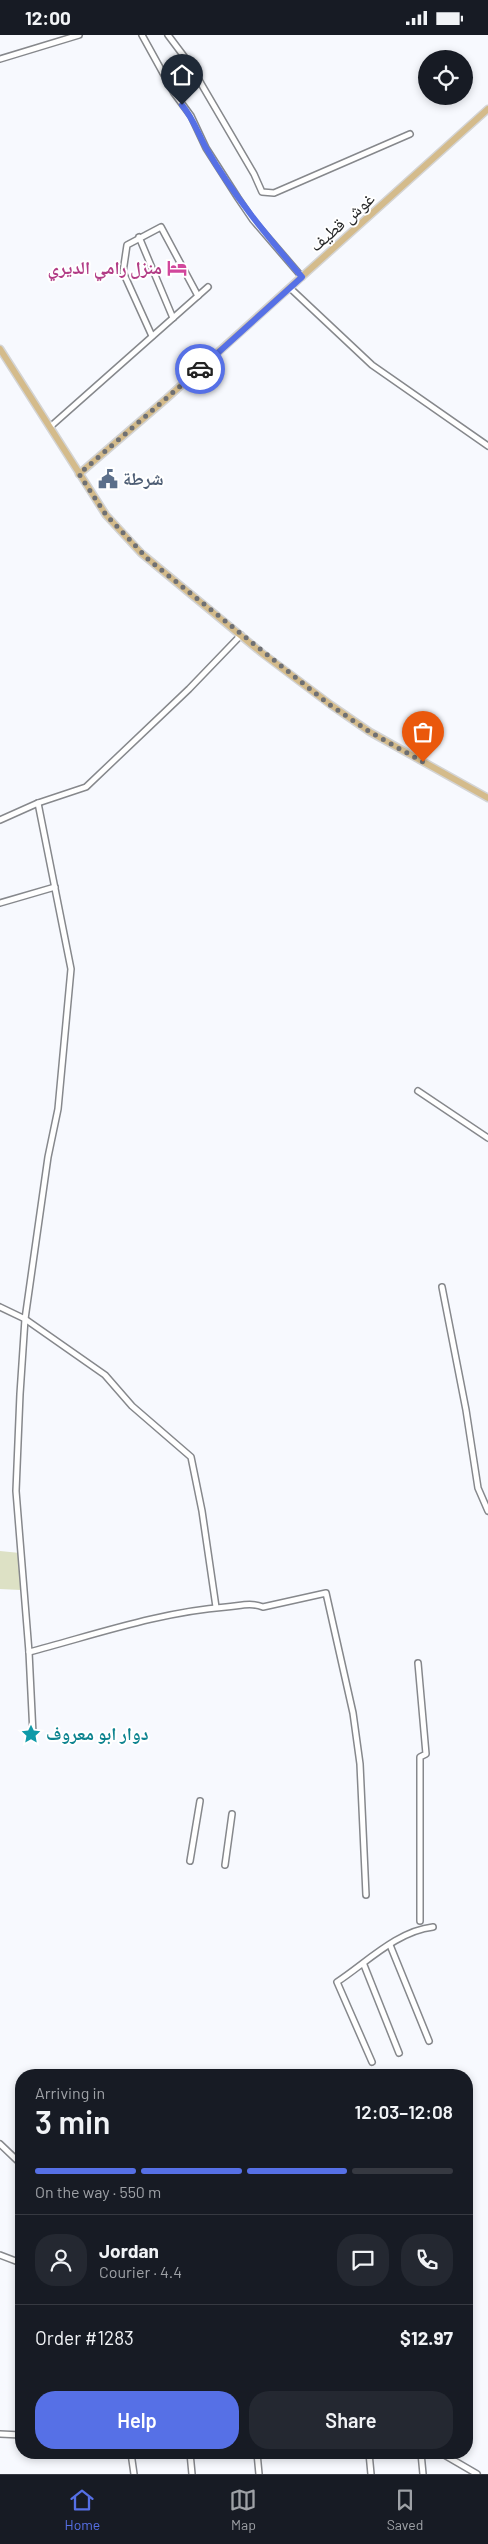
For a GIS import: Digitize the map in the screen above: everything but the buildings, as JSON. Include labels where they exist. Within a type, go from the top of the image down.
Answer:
[{"type":"main road","name":"غوش قطيف","points":[[79,474],[290,288],[488,109]]},
{"type":"main road","points":[[0,349],[106,515],[141,553],[317,695],[370,732],[488,798]]},
{"type":"street","points":[[0,59],[79,35]]},
{"type":"street","points":[[142,35],[174,93],[191,116],[206,148],[238,198],[257,225],[302,277]]},
{"type":"street","points":[[168,35],[189,63],[188,66],[254,174],[262,192],[274,193],[410,134]]},
{"type":"street","points":[[152,336],[123,272],[127,245],[138,237],[161,227],[198,296]]},
{"type":"street","points":[[138,237],[173,318]]},
{"type":"street","points":[[50,427],[208,287]]},
{"type":"street","points":[[290,288],[372,365],[488,446]]},
{"type":"street","points":[[0,820],[38,803],[86,787],[182,696],[241,635]]},
{"type":"street","points":[[33,1734],[29,1651],[16,1491],[25,1319],[48,1157],[58,1109],[71,969],[38,803]]},
{"type":"street","points":[[0,903],[55,887]]},
{"type":"street","points":[[418,1091],[488,1138]]},
{"type":"street","points":[[442,1287],[464,1400],[478,1488],[488,1511]]},
{"type":"street","points":[[0,1307],[25,1319],[105,1375],[132,1406],[191,1457],[202,1511],[216,1607]]},
{"type":"street","points":[[29,1651],[129,1625],[216,1607],[254,1603],[263,1607],[326,1593],[349,1696],[360,1764],[366,1895]]},
{"type":"street","points":[[418,1663],[426,1753],[420,1757],[420,1921]]},
{"type":"street","points":[[190,1861],[200,1801]]},
{"type":"street","points":[[225,1865],[232,1814]]},
{"type":"street","points":[[372,2062],[337,1983],[416,1929],[433,1927]]},
{"type":"street","points":[[390,1945],[429,2041]]},
{"type":"street","points":[[364,1965],[398,2053]]},
{"type":"street","points":[[0,2144],[15,2158]]},
{"type":"street","points":[[0,2255],[15,2261]]},
{"type":"street","points":[[0,2434],[15,2435]]},
{"type":"street","points":[[132,2459],[134,2474]]},
{"type":"street","points":[[191,2459],[192,2474]]},
{"type":"street","points":[[257,2459],[259,2474]]},
{"type":"street","points":[[370,2459],[371,2474]]},
{"type":"street","points":[[422,2459],[423,2474]]},
{"type":"street","points":[[452,2459],[477,2474]]},
{"type":"green space","points":[[0,1551],[20,1553],[21,1590],[0,1589]]},
{"type":"way so far","points":[[200,369],[110,450],[79,474],[106,515],[122,534],[149,560],[262,653],[330,705],[370,732],[423,762]]},
{"type":"place","name":"منزل رامي الديري","points":[[177,268]]},
{"type":"place","name":"شرطة","points":[[108,479]]},
{"type":"place","name":"دوار ابو معروف","points":[[31,1734]]},
{"type":"route","points":[[182,105],[191,116],[206,148],[238,198],[260,228],[302,277],[200,369]]}]
